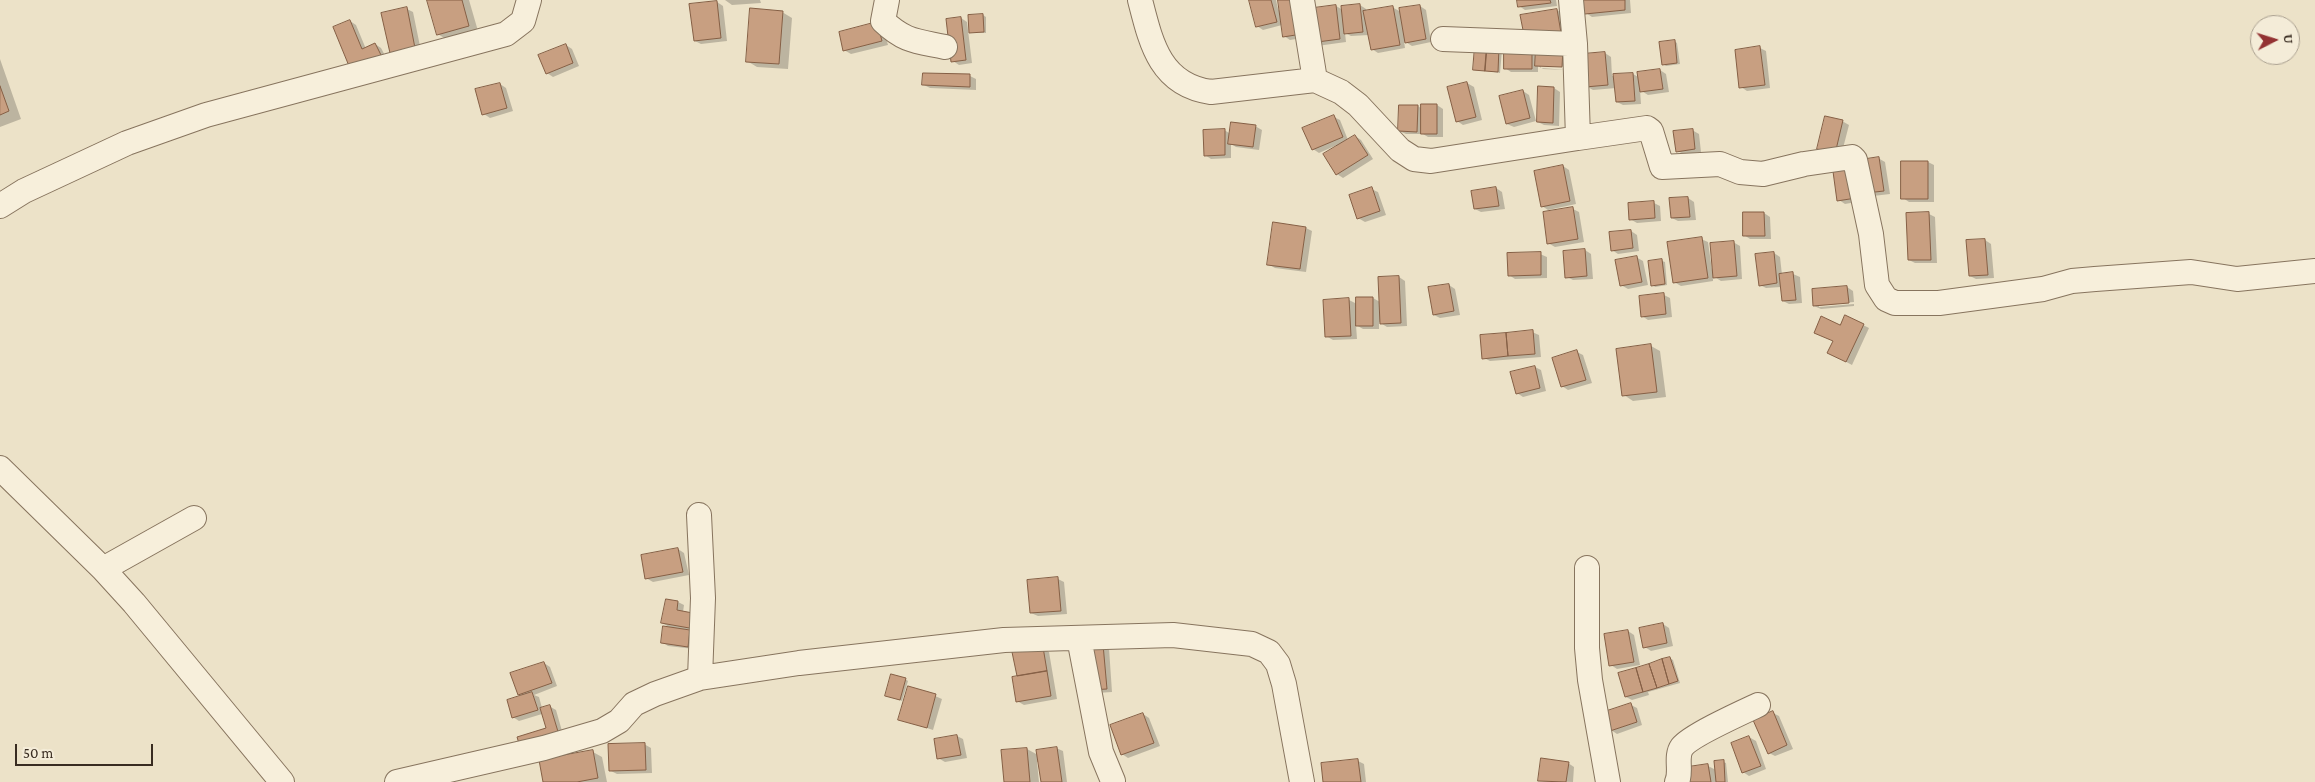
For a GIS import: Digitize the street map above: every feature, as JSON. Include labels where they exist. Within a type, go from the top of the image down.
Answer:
[{"type":"street","points":[[0,206],[24,191],[127,143],[206,115],[506,34],[523,21],[529,0]]},
{"type":"street","points":[[887,0],[883,22],[892,30],[904,38],[945,46]]},
{"type":"street","points":[[1140,0],[1153,48],[1179,81],[1195,90],[1211,92],[1315,80],[1341,92],[1358,105],[1400,150],[1414,159],[1431,160],[1647,128],[1651,131],[1662,167],[1720,164],[1750,174],[1763,174],[1804,164],[1852,157],[1856,160],[1871,234],[1877,285],[1886,299],[1895,303],[1939,303],[2043,289],[2072,281],[2095,279],[2191,272],[2237,279],[2315,270]]},
{"type":"street","points":[[1302,0],[1315,80]]},
{"type":"street","points":[[1571,0],[1575,44],[1578,138]]},
{"type":"street","points":[[1443,39],[1575,44]]},
{"type":"street","points":[[0,468],[103,569],[282,782]]},
{"type":"street","points":[[699,515],[703,598],[700,678]]},
{"type":"street","points":[[103,569],[194,518]]},
{"type":"street","points":[[1587,568],[1590,680],[1608,782]]},
{"type":"street","points":[[397,782],[544,748],[602,731],[619,721],[634,704],[655,694],[700,678],[799,663],[1004,640],[1173,635],[1252,644],[1269,652],[1278,664],[1284,684],[1302,782]]},
{"type":"street","points":[[1079,638],[1101,752],[1113,781]]},
{"type":"street","points":[[1677,782],[1680,776],[1679,754],[1682,747],[1711,728],[1758,705]]},
{"type":"building","points":[[427,0],[462,0],[469,26],[437,35]]},
{"type":"building","points":[[1249,0],[1271,0],[1277,22],[1256,27]]},
{"type":"building","points":[[1278,0],[1297,0],[1302,34],[1283,37]]},
{"type":"building","points":[[1517,0],[1550,0],[1551,3],[1518,7]]},
{"type":"building","points":[[1583,0],[1625,0],[1625,10],[1585,14]]},
{"type":"building","points":[[717,1],[721,38],[694,41],[689,4]]},
{"type":"building","points":[[1360,4],[1363,32],[1344,34],[1341,6]]},
{"type":"building","points":[[1336,5],[1340,39],[1310,43],[1306,9]]},
{"type":"building","points":[[1420,5],[1426,39],[1405,43],[1399,8]]},
{"type":"building","points":[[1393,6],[1400,45],[1371,50],[1363,11]]},
{"type":"building","points":[[407,7],[415,48],[390,53],[381,13]]},
{"type":"building","points":[[750,8],[783,11],[779,64],[746,62]]},
{"type":"building","points":[[1557,9],[1561,33],[1525,40],[1520,15]]},
{"type":"building","points":[[983,14],[984,32],[969,33],[968,15]]},
{"type":"building","points":[[961,17],[966,60],[951,62],[946,19]]},
{"type":"building","points":[[350,20],[362,49],[375,43],[383,59],[349,66],[333,27]]},
{"type":"building","points":[[877,22],[882,41],[843,51],[839,32]]},
{"type":"building","points":[[1675,40],[1677,63],[1662,65],[1659,42]]},
{"type":"building","points":[[566,44],[573,63],[546,74],[538,55]]},
{"type":"building","points":[[1475,46],[1487,46],[1485,71],[1473,70]]},
{"type":"building","points":[[1487,46],[1499,47],[1498,72],[1485,71]]},
{"type":"building","points":[[1760,46],[1765,85],[1739,88],[1735,50]]},
{"type":"building","points":[[1504,48],[1532,48],[1532,69],[1504,69]]},
{"type":"building","points":[[1536,48],[1563,49],[1562,67],[1535,66]]},
{"type":"building","points":[[1605,52],[1608,85],[1585,87],[1583,54]]},
{"type":"building","points":[[1660,69],[1663,89],[1640,92],[1637,72]]},
{"type":"building","points":[[923,73],[970,74],[970,87],[922,85]]},
{"type":"building","points":[[1633,73],[1635,101],[1616,102],[1613,74]]},
{"type":"building","points":[[1467,82],[1476,117],[1456,122],[1447,87]]},
{"type":"building","points":[[500,83],[507,108],[482,115],[475,89]]},
{"type":"building","points":[[0,86],[9,111],[0,115]]},
{"type":"building","points":[[1538,86],[1554,87],[1553,123],[1537,122]]},
{"type":"building","points":[[1523,90],[1530,118],[1506,124],[1499,96]]},
{"type":"building","points":[[1421,104],[1437,104],[1437,134],[1421,134]]},
{"type":"building","points":[[1399,105],[1418,105],[1417,132],[1398,131]]},
{"type":"building","points":[[1334,115],[1343,137],[1312,150],[1302,128]]},
{"type":"building","points":[[1825,116],[1843,120],[1835,154],[1817,149]]},
{"type":"building","points":[[1231,122],[1256,125],[1253,147],[1228,144]]},
{"type":"building","points":[[1225,129],[1225,155],[1204,156],[1203,130]]},
{"type":"building","points":[[1693,129],[1695,149],[1676,152],[1673,131]]},
{"type":"building","points":[[1355,135],[1368,155],[1336,175],[1323,154]]},
{"type":"building","points":[[1879,157],[1884,191],[1866,193],[1860,160]]},
{"type":"building","points":[[1851,161],[1856,198],[1837,201],[1832,164]]},
{"type":"building","points":[[1901,161],[1928,161],[1928,199],[1901,199]]},
{"type":"building","points":[[1563,165],[1570,201],[1541,207],[1534,171]]},
{"type":"building","points":[[1372,187],[1380,211],[1357,219],[1349,195]]},
{"type":"building","points":[[1496,187],[1499,206],[1474,209],[1471,191]]},
{"type":"building","points":[[1688,197],[1690,217],[1671,218],[1669,198]]},
{"type":"building","points":[[1654,201],[1655,218],[1629,220],[1628,203]]},
{"type":"building","points":[[1573,207],[1578,239],[1547,244],[1543,212]]},
{"type":"building","points":[[1743,212],[1764,212],[1765,236],[1743,236]]},
{"type":"building","points":[[1929,212],[1931,260],[1908,260],[1906,213]]},
{"type":"building","points":[[1273,222],[1306,227],[1300,269],[1267,265]]},
{"type":"building","points":[[1631,230],[1633,248],[1611,251],[1609,232]]},
{"type":"building","points":[[1702,237],[1708,278],[1673,283],[1667,242]]},
{"type":"building","points":[[1985,239],[1988,275],[1969,276],[1966,240]]},
{"type":"building","points":[[1734,241],[1737,276],[1713,278],[1710,243]]},
{"type":"building","points":[[1585,249],[1587,276],[1565,278],[1563,251]]},
{"type":"building","points":[[1541,252],[1541,275],[1508,276],[1507,253]]},
{"type":"building","points":[[1774,252],[1777,283],[1759,286],[1755,254]]},
{"type":"building","points":[[1637,256],[1642,282],[1620,286],[1615,260]]},
{"type":"building","points":[[1662,259],[1665,284],[1651,286],[1648,261]]},
{"type":"building","points":[[1793,272],[1796,300],[1782,301],[1779,274]]},
{"type":"building","points":[[1399,276],[1401,323],[1380,324],[1378,277]]},
{"type":"building","points":[[1449,284],[1454,311],[1433,315],[1428,287]]},
{"type":"building","points":[[1847,286],[1849,303],[1813,306],[1812,289]]},
{"type":"building","points":[[1664,293],[1666,314],[1641,317],[1639,296]]},
{"type":"building","points":[[1356,297],[1373,297],[1373,326],[1356,326]]},
{"type":"building","points":[[1349,298],[1351,336],[1325,337],[1323,300]]},
{"type":"building","points":[[1845,315],[1864,324],[1846,362],[1827,353],[1833,341],[1814,333],[1821,316],[1840,325]]},
{"type":"building","points":[[1533,330],[1535,354],[1508,356],[1506,333]]},
{"type":"building","points":[[1506,333],[1508,356],[1482,359],[1480,335]]},
{"type":"building","points":[[1651,344],[1657,392],[1622,396],[1616,349]]},
{"type":"building","points":[[1577,350],[1586,380],[1561,387],[1552,358]]},
{"type":"building","points":[[1535,366],[1540,388],[1516,394],[1510,372]]},
{"type":"building","points":[[678,548],[683,572],[645,579],[641,555]]},
{"type":"building","points":[[1058,577],[1061,611],[1030,613],[1027,580]]},
{"type":"building","points":[[666,599],[678,601],[677,610],[698,614],[695,629],[661,623]]},
{"type":"building","points":[[1663,623],[1667,643],[1643,648],[1639,628]]},
{"type":"building","points":[[663,626],[690,630],[688,647],[661,643]]},
{"type":"building","points":[[1628,630],[1634,662],[1609,666],[1604,634]]},
{"type":"building","points":[[1103,644],[1107,689],[1090,690],[1086,645]]},
{"type":"building","points":[[1043,647],[1047,671],[1017,676],[1012,652]]},
{"type":"building","points":[[1670,657],[1678,681],[1669,684],[1662,659]]},
{"type":"building","points":[[1662,659],[1669,684],[1657,688],[1649,664]]},
{"type":"building","points":[[544,662],[552,683],[518,695],[510,673]]},
{"type":"building","points":[[1649,664],[1657,688],[1643,692],[1636,668]]},
{"type":"building","points":[[1636,668],[1643,692],[1625,697],[1618,673]]},
{"type":"building","points":[[1047,671],[1051,696],[1016,702],[1012,677]]},
{"type":"building","points":[[891,674],[906,678],[900,700],[885,696]]},
{"type":"building","points":[[908,686],[936,694],[927,728],[898,720]]},
{"type":"building","points":[[532,692],[538,710],[512,718],[507,700]]},
{"type":"building","points":[[1631,703],[1637,722],[1610,731],[1604,712]]},
{"type":"building","points":[[550,705],[559,735],[520,747],[517,737],[546,728],[540,708]]},
{"type":"building","points":[[1773,711],[1787,745],[1768,754],[1753,720]]},
{"type":"building","points":[[1143,713],[1154,743],[1121,755],[1110,725]]},
{"type":"building","points":[[957,735],[961,755],[937,759],[934,739]]},
{"type":"building","points":[[1749,736],[1761,766],[1742,773],[1731,743]]},
{"type":"building","points":[[645,743],[646,770],[609,771],[608,744]]},
{"type":"building","points":[[1057,747],[1062,782],[1041,782],[1036,750]]},
{"type":"building","points":[[1027,748],[1030,782],[1004,782],[1001,750]]},
{"type":"building","points":[[593,750],[598,778],[577,782],[543,782],[539,760]]},
{"type":"building","points":[[1541,758],[1569,762],[1566,782],[1538,781]]},
{"type":"building","points":[[1358,759],[1361,782],[1323,782],[1321,763]]},
{"type":"building","points":[[1724,760],[1725,782],[1716,782],[1714,761]]},
{"type":"building","points":[[1708,764],[1711,782],[1689,782],[1688,767]]}]
